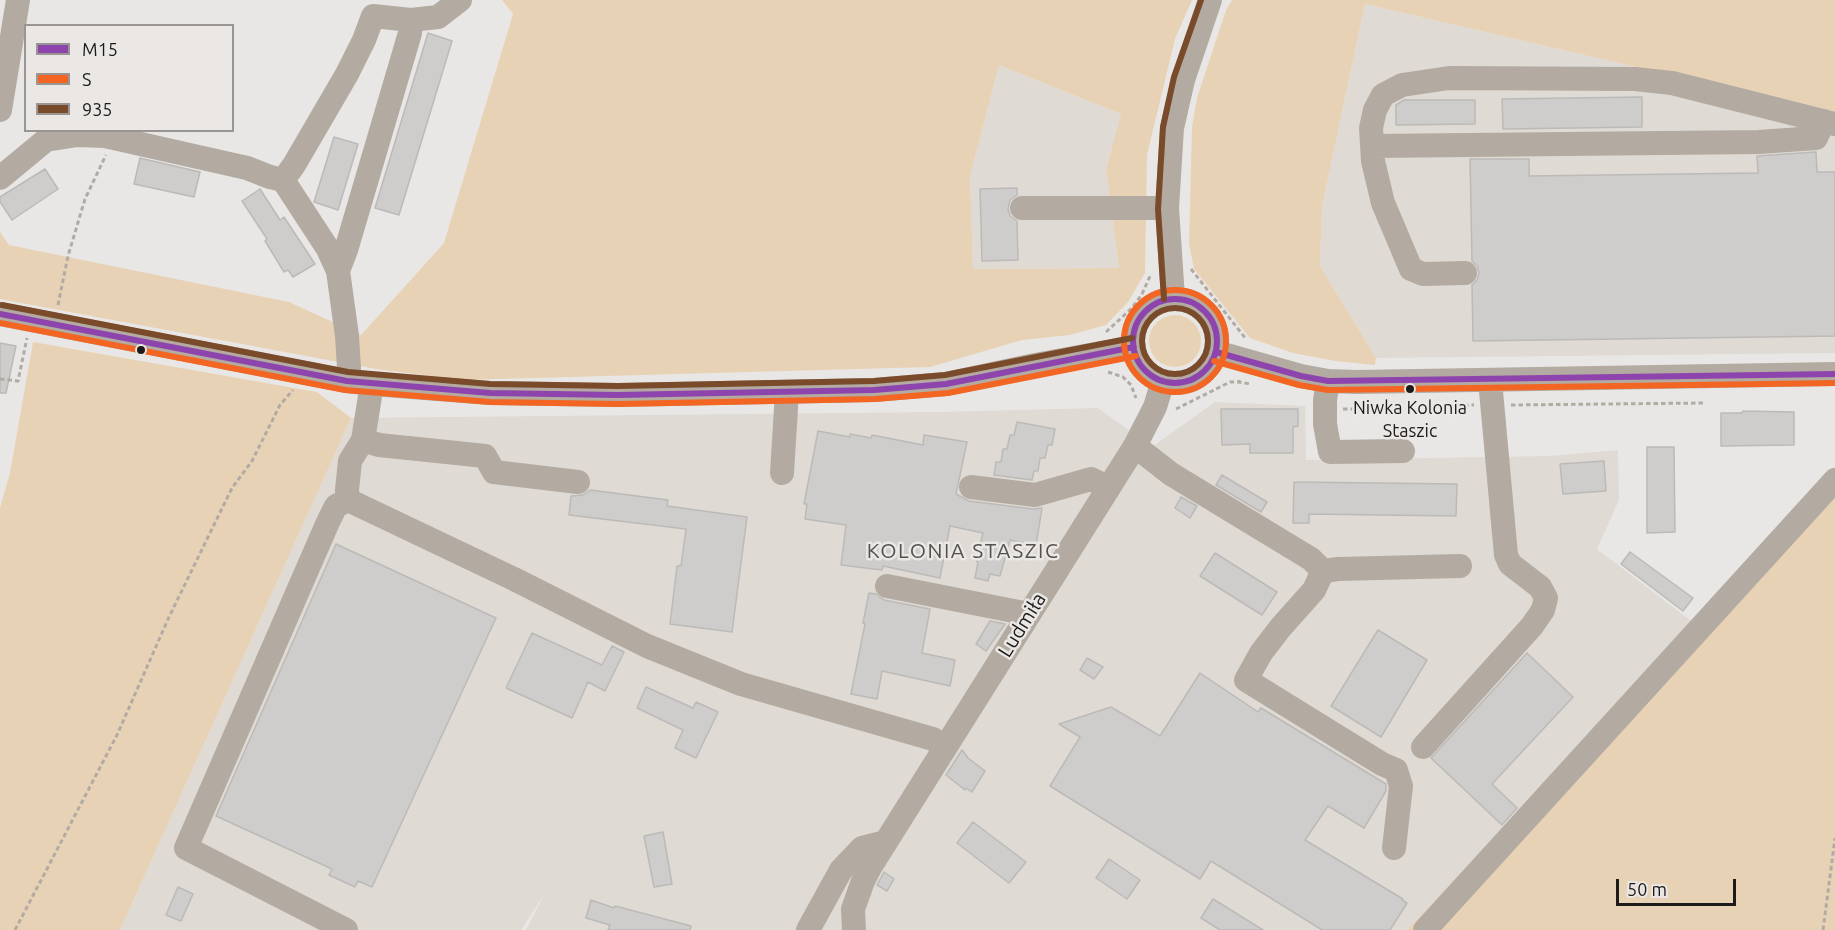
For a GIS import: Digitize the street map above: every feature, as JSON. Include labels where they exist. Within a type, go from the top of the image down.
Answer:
[{"type":"street","points":[[0,110],[18,0]]},
{"type":"street","points":[[283,180],[294,165],[364,40],[369,8],[411,20],[438,17],[460,0]]},
{"type":"street","points":[[1173,298],[1167,208],[1172,128],[1183,80],[1210,0]]},
{"type":"street","points":[[338,271],[406,44],[411,20]]},
{"type":"street","points":[[1372,146],[1759,142],[1816,138],[1830,122],[1672,83],[1635,79],[1449,78],[1402,85],[1383,95],[1375,110],[1371,128],[1372,146],[1373,161],[1383,203],[1411,269],[1423,274],[1465,273]]},
{"type":"street","points":[[0,178],[46,140],[77,135],[114,138],[247,168],[283,180],[328,249],[338,271],[350,368],[347,381]]},
{"type":"street","points":[[1022,208],[1167,208]]},
{"type":"street","points":[[1173,298],[1189,300],[1203,308],[1213,321],[1217,336],[1216,352],[1210,364],[1201,374],[1189,381],[1176,383],[1163,381],[1149,374],[1139,362],[1134,347],[1134,333],[1138,320],[1147,309],[1159,301],[1173,298]]},
{"type":"street","points":[[0,314],[347,381],[514,393],[618,395],[874,390],[945,384],[1134,347]]},
{"type":"street","points":[[1216,352],[1328,381],[1835,374]]},
{"type":"street","points":[[1423,747],[1532,626],[1543,610],[1546,598],[1540,587],[1510,564],[1506,555],[1490,380]]},
{"type":"street","name":"Ludmiła","points":[[854,930],[853,909],[863,880],[872,864],[1107,487],[1135,446],[1155,407],[1163,381]]},
{"type":"street","points":[[1328,381],[1325,424],[1330,452],[1403,451]]},
{"type":"street","points":[[348,500],[350,461],[363,440],[372,384]]},
{"type":"street","points":[[782,473],[787,392]]},
{"type":"street","points":[[363,440],[379,445],[485,456],[494,472],[578,482]]},
{"type":"street","points":[[1135,446],[1171,474],[1311,559],[1323,571]]},
{"type":"street","points":[[971,487],[1035,495],[1091,479],[1107,487]]},
{"type":"street","points":[[1425,930],[1835,480]]},
{"type":"street","points":[[348,500],[514,579],[647,646],[741,684],[933,739],[945,747]]},
{"type":"street","points":[[346,930],[186,848],[328,522],[336,506],[348,500]]},
{"type":"street","points":[[1323,571],[1460,566]]},
{"type":"street","points":[[1323,571],[1314,590],[1261,652],[1246,680],[1382,764],[1396,770],[1401,786],[1394,848]]},
{"type":"street","points":[[887,586],[1029,614]]},
{"type":"street","points":[[808,930],[842,870],[862,848],[886,842]]},
{"type":"path","points":[[57,310],[68,256],[85,199],[114,138]]},
{"type":"path","points":[[1190,268],[1249,343]]},
{"type":"path","points":[[1104,333],[1132,308],[1142,294],[1152,270]]},
{"type":"path","points":[[0,379],[18,381],[29,331]]},
{"type":"path","points":[[1155,407],[1168,416],[1177,408],[1230,382],[1239,382]]},
{"type":"path","points":[[15,930],[117,735],[169,617],[232,488],[252,461],[280,405],[293,389]]},
{"type":"path","points":[[1434,406],[1703,403]]},
{"type":"path","points":[[1823,930],[1835,838]]},
{"type":"shaded area","points":[[502,0],[1192,0],[1175,39],[1147,155],[1145,273],[1128,302],[1106,325],[1070,335],[1022,340],[930,367],[462,380],[376,369],[0,299],[0,232],[9,245],[289,302],[361,335],[444,243],[513,14]],"holes":[[[999,65],[1121,114],[1106,169],[1119,268],[973,269],[970,176]]]},
{"type":"shaded area","points":[[1232,0],[1835,0],[1835,116],[1365,4],[1322,206],[1320,266],[1376,358],[1375,365],[1335,361],[1293,353],[1250,338],[1194,269],[1189,244],[1192,127],[1197,98],[1226,10]]},
{"type":"shaded area","points":[[1365,4],[1835,116],[1835,353],[1376,358],[1320,266],[1322,206]]},
{"type":"shaded area","points":[[999,65],[1121,114],[1106,169],[1119,268],[973,269],[970,176]]},
{"type":"shaded area","points":[[1170,315],[1180,315],[1190,319],[1197,326],[1201,341],[1197,356],[1190,363],[1180,367],[1170,367],[1160,363],[1153,356],[1149,346],[1149,336],[1153,326],[1160,319]]},
{"type":"shaded area","points":[[33,342],[317,392],[351,418],[120,930],[0,930],[0,508],[10,473]]},
{"type":"shaded area","points":[[1215,402],[1305,406],[1306,460],[1550,456],[1618,450],[1619,500],[1597,549],[1694,623],[1407,930],[526,930],[545,893],[521,930],[120,930],[351,418],[939,412],[1098,408],[1152,447]]},
{"type":"shaded area","points":[[1835,468],[1835,930],[1407,930],[1694,623]]},
{"type":"building","points":[[428,33],[452,41],[399,215],[375,208]]},
{"type":"building","points":[[1642,97],[1642,127],[1503,129],[1502,99]]},
{"type":"building","points":[[1404,100],[1475,100],[1475,124],[1396,125],[1396,105]]},
{"type":"building","points":[[334,137],[358,144],[338,210],[314,202]]},
{"type":"building","points":[[1816,152],[1817,172],[1835,172],[1835,336],[1473,341],[1472,285],[1479,273],[1472,261],[1470,159],[1529,159],[1529,176],[1758,173],[1757,156]]},
{"type":"building","points":[[140,158],[200,172],[194,197],[134,184]]},
{"type":"building","points":[[45,169],[58,189],[12,220],[0,202],[0,197]]},
{"type":"building","points":[[1017,188],[1017,195],[1010,200],[1008,209],[1010,216],[1017,221],[1018,260],[982,261],[980,189]]},
{"type":"building","points":[[260,189],[280,220],[284,217],[315,264],[293,277],[288,270],[284,272],[265,241],[267,239],[242,201]]},
{"type":"building","points":[[0,343],[16,346],[6,393],[0,393]]},
{"type":"building","points":[[1221,409],[1298,409],[1298,426],[1293,427],[1293,453],[1250,453],[1250,444],[1222,445]]},
{"type":"building","points":[[1743,411],[1794,412],[1794,445],[1721,446],[1721,413],[1742,413]]},
{"type":"building","points":[[1017,422],[1055,429],[1052,445],[1048,445],[1045,458],[1040,458],[1038,471],[1034,471],[1032,480],[994,475],[996,462],[1001,462],[1003,449],[1007,449],[1010,435],[1014,435]]},
{"type":"building","points":[[818,431],[850,437],[850,434],[871,438],[872,435],[923,445],[924,435],[967,442],[956,494],[969,501],[1033,509],[1042,508],[1036,545],[1010,540],[1000,576],[990,574],[988,581],[975,578],[978,562],[976,561],[983,533],[950,526],[940,578],[883,566],[882,570],[841,565],[846,525],[805,519],[807,504],[804,504]]},
{"type":"building","points":[[1647,447],[1674,447],[1675,532],[1647,533]]},
{"type":"building","points":[[1604,461],[1606,491],[1563,494],[1560,464]]},
{"type":"building","points":[[1222,475],[1267,502],[1261,512],[1216,485]]},
{"type":"building","points":[[1294,482],[1457,484],[1456,516],[1309,514],[1309,523],[1293,523]]},
{"type":"building","points":[[590,490],[668,500],[667,506],[747,517],[732,632],[670,624],[677,566],[681,566],[686,529],[569,515],[571,496],[583,495]]},
{"type":"building","points":[[1181,497],[1197,506],[1190,518],[1175,508]]},
{"type":"building","points":[[336,544],[496,618],[372,887],[358,881],[355,887],[329,875],[332,869],[216,816]]},
{"type":"building","points":[[1630,552],[1693,598],[1683,611],[1621,564]]},
{"type":"building","points":[[1215,553],[1277,592],[1262,615],[1200,576]]},
{"type":"building","points":[[869,593],[876,594],[884,600],[930,609],[922,653],[955,660],[950,686],[882,671],[877,699],[851,694]]},
{"type":"building","points":[[990,621],[1005,624],[986,651],[976,644]]},
{"type":"building","points":[[1378,630],[1427,660],[1381,737],[1331,706]]},
{"type":"building","points":[[532,633],[602,665],[612,646],[624,652],[605,691],[588,682],[572,718],[506,688]]},
{"type":"building","points":[[1527,653],[1573,697],[1492,784],[1517,808],[1502,825],[1431,758]]},
{"type":"building","points":[[1087,658],[1103,667],[1094,679],[1080,670]]},
{"type":"building","points":[[1200,673],[1258,712],[1261,708],[1386,784],[1386,791],[1364,828],[1328,806],[1305,840],[1407,903],[1390,930],[1322,930],[1211,861],[1200,879],[1050,786],[1080,737],[1059,724],[1111,707],[1160,736]]},
{"type":"building","points":[[646,687],[693,708],[696,702],[718,712],[696,758],[675,748],[683,730],[637,708]]},
{"type":"building","points":[[962,750],[968,758],[985,771],[972,792],[966,788],[965,790],[946,775]]},
{"type":"building","points":[[973,822],[1026,862],[1009,883],[957,843]]},
{"type":"building","points":[[663,832],[672,884],[654,887],[644,836]]},
{"type":"building","points":[[1109,859],[1140,880],[1127,899],[1096,878]]},
{"type":"building","points":[[884,872],[894,879],[887,891],[877,885]]},
{"type":"building","points":[[178,887],[193,894],[181,921],[166,915]]},
{"type":"building","points":[[1213,899],[1263,930],[1220,930],[1201,918]]},
{"type":"building","points":[[591,900],[614,908],[615,906],[691,926],[690,930],[608,930],[610,925],[586,918]]},
{"type":"transit line","name":"935","points":[[1164,299],[1158,209],[1163,127],[1174,77],[1201,0]]},
{"type":"transit line","name":"S","points":[[1175,290],[1194,294],[1211,305],[1222,322],[1226,341],[1222,360],[1211,377],[1194,388],[1175,392],[1156,388],[1139,377],[1128,360],[1124,341],[1128,322],[1139,305],[1156,294],[1175,290]]},
{"type":"transit line","name":"M15","points":[[1175,299],[1191,302],[1205,311],[1214,325],[1217,341],[1214,357],[1205,371],[1191,380],[1175,383],[1159,380],[1145,371],[1136,357],[1133,341],[1136,325],[1145,311],[1159,302],[1175,299]]},
{"type":"transit line","name":"935","points":[[2,305],[348,372],[490,384],[618,386],[874,381],[945,375],[1132,338]]},
{"type":"transit line","name":"935","points":[[1175,308],[1188,311],[1198,318],[1205,328],[1208,341],[1205,354],[1198,364],[1188,371],[1175,374],[1162,371],[1152,364],[1145,354],[1142,341],[1145,328],[1152,318],[1162,311],[1175,308]]},
{"type":"transit line","name":"M15","points":[[0,314],[347,381],[490,393],[618,395],[874,390],[946,384],[1134,347]]},
{"type":"transit line","name":"S","points":[[0,323],[345,390],[490,402],[618,404],[875,399],[948,393],[1136,356]]},
{"type":"transit line","name":"M15","points":[[1216,352],[1301,376],[1328,381],[1835,374]]},
{"type":"transit line","name":"S","points":[[1214,361],[1299,385],[1328,390],[1835,383]]},
{"type":"place","name":"Niwka Kolonia Staszic","points":[[1410,389]]},
{"type":"district","name":"KOLONIA STASZIC","points":[[963,551]]}]
